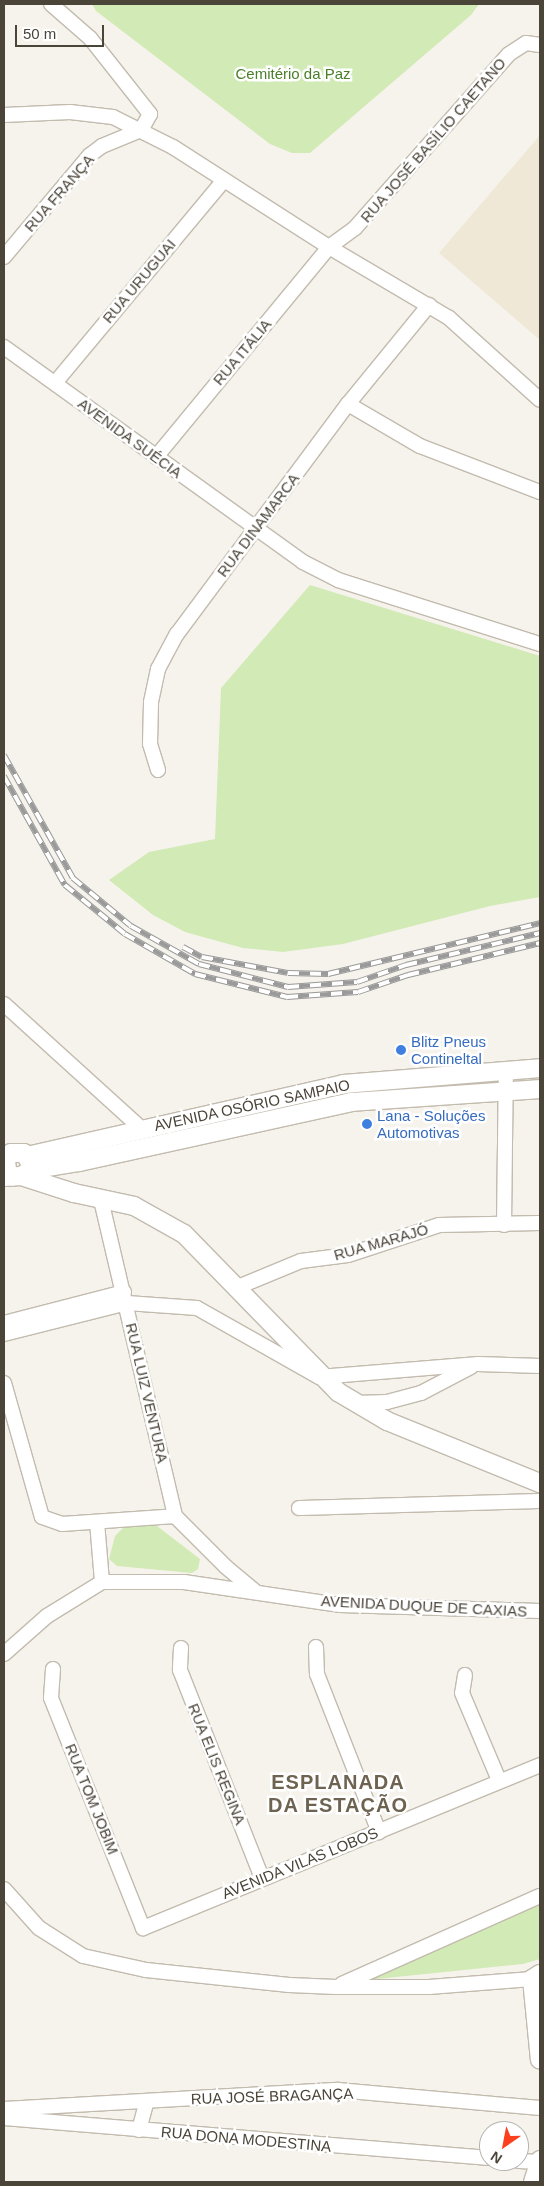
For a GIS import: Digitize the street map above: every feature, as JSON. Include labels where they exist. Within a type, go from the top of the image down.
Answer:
[{"type":"street","points":[[51,4],[90,38],[150,114],[141,130]]},
{"type":"street","name":"RUA JOSÉ BASÍLIO CAETANO","points":[[329,247],[355,228],[509,54],[526,42],[540,45]]},
{"type":"street","points":[[4,115],[70,112],[113,117],[173,146],[329,247],[449,318],[540,400]]},
{"type":"street","name":"RUA FRANÇA","points":[[4,256],[90,155],[141,130]]},
{"type":"street","points":[[120,139],[173,146]]},
{"type":"street","name":"RUA URUGUAI","points":[[55,383],[224,180]]},
{"type":"street","name":"RUA ITÁLIA","points":[[156,457],[329,247]]},
{"type":"street","name":"RUA DINAMARCA","points":[[158,770],[150,744],[151,702],[158,669],[177,634],[348,404],[428,305]]},
{"type":"street","name":"AVENIDA SUÉCIA","points":[[4,347],[303,562],[338,580],[540,644]]},
{"type":"street","points":[[348,404],[420,446],[540,492]]},
{"type":"street","points":[[4,1004],[142,1129]]},
{"type":"street","name":"AVENIDA OSÓRIO SAMPAIO","points":[[20,1171],[142,1129],[343,1084],[540,1068]]},
{"type":"street","points":[[504,1225],[506,1070]]},
{"type":"street","name":"AVENIDA OSÓRIO SAMPAIO","points":[[20,1171],[79,1162],[351,1102],[540,1089]]},
{"type":"street","points":[[6,1156],[5,1168],[20,1171],[74,1194],[134,1206],[184,1234],[238,1287],[320,1377],[338,1392],[386,1421],[540,1483]]},
{"type":"street","points":[[74,1194],[70,1187],[71,1176],[79,1162]]},
{"type":"street","name":"RUA LUIZ VENTURA","points":[[101,1200],[175,1516]]},
{"type":"street","name":"RUA MARAJÓ","points":[[238,1287],[302,1261],[348,1255],[439,1225],[540,1223]]},
{"type":"street","points":[[4,1334],[125,1297]]},
{"type":"street","points":[[4,1323],[125,1297],[198,1308],[320,1377],[344,1372],[478,1364],[540,1366]]},
{"type":"street","points":[[358,1404],[387,1402],[421,1393],[478,1364]]},
{"type":"street","points":[[421,1367],[425,1382],[421,1393]]},
{"type":"street","points":[[338,1392],[337,1383],[344,1372]]},
{"type":"street","points":[[4,1383],[42,1516],[62,1524],[175,1516],[226,1567],[256,1591]]},
{"type":"street","points":[[386,1421],[387,1402]]},
{"type":"street","points":[[299,1508],[540,1501]]},
{"type":"street","points":[[4,1654],[47,1616],[102,1582],[97,1522]]},
{"type":"street","points":[[210,1585],[226,1567]]},
{"type":"street","name":"AVENIDA DUQUE DE CAXIAS","points":[[102,1582],[184,1582],[256,1591],[340,1605],[540,1611]]},
{"type":"street","name":"RUA ELIS REGINA","points":[[181,1648],[180,1670],[262,1878]]},
{"type":"street","points":[[316,1648],[317,1674],[379,1832]]},
{"type":"street","name":"RUA TOM JOBIM","points":[[53,1669],[51,1698],[144,1928]]},
{"type":"street","points":[[465,1674],[462,1693],[500,1780]]},
{"type":"street","name":"AVENIDA VILAS LOBOS","points":[[144,1928],[540,1765]]},
{"type":"street","points":[[4,1889],[39,1928],[83,1956],[146,1970],[289,1985],[336,1987],[429,1987],[536,1977],[540,2060]]},
{"type":"street","points":[[336,1987],[540,1896]]},
{"type":"street","name":"RUA JOSÉ BRAGANÇA","points":[[4,2109],[338,2090],[540,2108]]},
{"type":"street","points":[[139,2130],[147,2102]]},
{"type":"street","name":"RUA DONA MODESTINA","points":[[4,2118],[479,2157]]},
{"type":"street","points":[[534,2182],[540,2162]]},
{"type":"shaded area","points":[[540,135],[540,340],[439,253]]},
{"type":"green space","name":"Cemitério da Paz","points":[[92,4],[479,4],[471,15],[310,153],[292,153],[270,144],[96,11]]},
{"type":"green space","points":[[310,585],[540,656],[540,897],[490,906],[343,944],[283,952],[243,948],[185,932],[153,915],[109,880],[149,852],[215,839],[221,688]]},
{"type":"green space","points":[[136,1524],[157,1526],[200,1559],[198,1569],[192,1573],[117,1566],[109,1559],[115,1536],[124,1527]]},
{"type":"green space","points":[[540,1904],[540,1959],[523,1964],[367,1980]]},
{"type":"railway","points":[[4,755],[73,878],[131,926],[199,964],[288,987],[357,982],[406,965],[540,933]]},
{"type":"railway","points":[[4,776],[65,885],[125,934],[195,974],[287,997],[358,992],[408,975],[540,943]]},
{"type":"railway","points":[[183,947],[202,957],[288,973],[328,974],[540,923]]},
{"type":"place","name":"Blitz Pneus Contineltal","points":[[401,1050]]},
{"type":"place","name":"Lana - Soluções Automotivas","points":[[367,1124]]},
{"type":"district","name":"ESPLANADA DA ESTAÇÃO","points":[[338,1794]]}]
